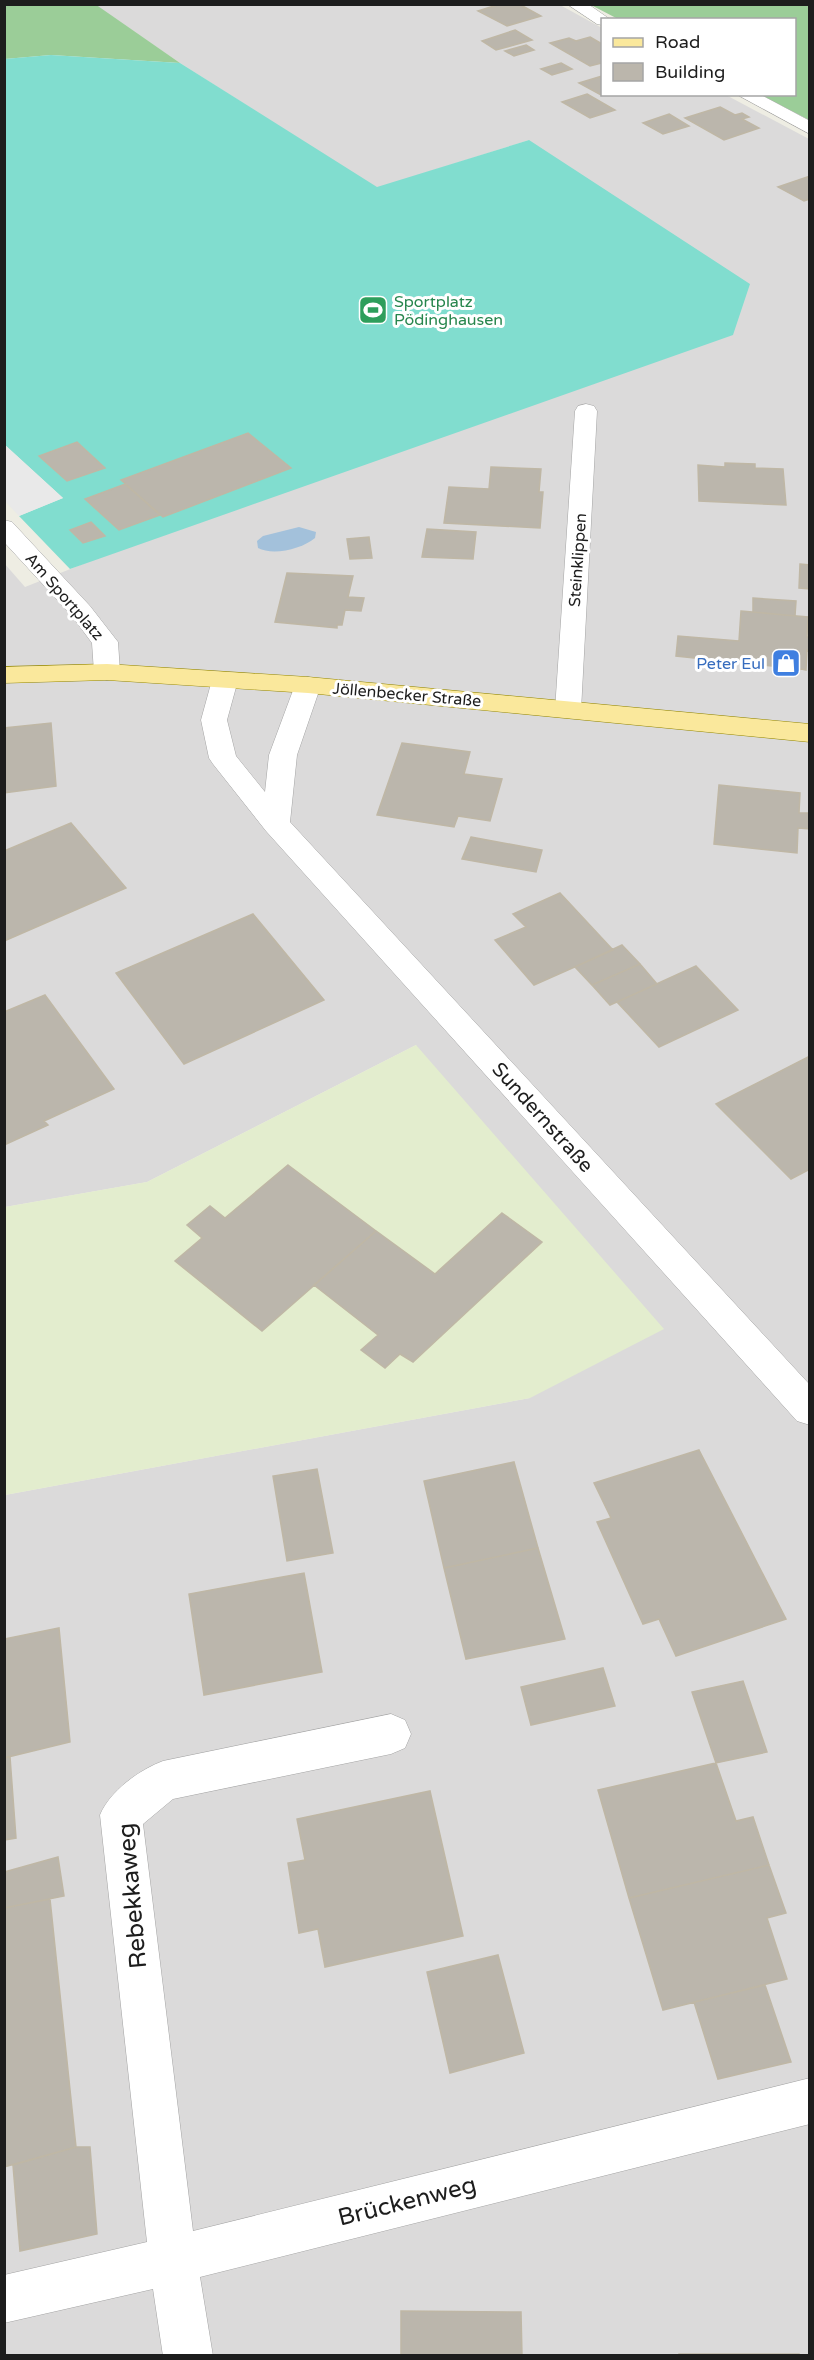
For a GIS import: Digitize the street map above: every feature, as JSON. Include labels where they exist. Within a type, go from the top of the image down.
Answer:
[{"type":"main road","name":"Jöllenbecker Straße","points":[[4,675],[107,672],[308,685],[810,733]]},
{"type":"street","points":[[575,4],[601,19]]},
{"type":"street","points":[[749,96],[810,129]]},
{"type":"street","name":"Steinklippen","points":[[568,710],[586,411]]},
{"type":"street","name":"Am Sportplatz","points":[[4,527],[81,611],[105,642],[107,672]]},
{"type":"street","name":"Sundernstraße","points":[[225,680],[214,720],[223,758],[276,824],[810,1410]]},
{"type":"street","points":[[276,824],[283,755],[308,685]]},
{"type":"street","name":"Rebekkaweg","points":[[173,2260],[120,1815],[163,1781],[391,1734]]},
{"type":"street","name":"Brückenweg","points":[[4,2299],[173,2260],[810,2101]]},
{"type":"street","points":[[173,2260],[188,2355]]},
{"type":"shaded area","points":[[95,5],[560,5],[601,27],[601,96],[728,96],[809,139],[809,2355],[5,2355],[5,1495],[530,1398],[416,1045],[147,1182],[5,1207],[4,563],[25,587],[83,564],[529,140],[377,188],[180,63]]},
{"type":"shaded area","name":"Sportplatz Pödinghausen","points":[[51,55],[180,63],[377,187],[529,140],[750,284],[733,335],[70,569],[19,516],[63,498],[5,445],[4,59]]},
{"type":"shaded area","points":[[4,445],[63,498],[19,516],[5,501]]},
{"type":"shaded area","points":[[299,527],[316,532],[315,538],[287,550],[271,551],[258,548],[257,541],[263,536]]},
{"type":"green space","points":[[95,4],[180,63],[51,55],[5,59],[5,5]]},
{"type":"green space","points":[[599,4],[809,5],[809,120],[763,96],[796,96],[796,18],[616,18],[593,6]]},
{"type":"green space","points":[[416,1045],[664,1329],[530,1398],[5,1495],[5,1207],[147,1182]]},
{"type":"building","points":[[500,4],[519,4],[541,16],[507,26],[478,11]]},
{"type":"building","points":[[515,30],[532,40],[496,50],[482,41]]},
{"type":"building","points":[[590,37],[601,43],[601,63],[590,66],[550,43],[569,38],[576,41]]},
{"type":"building","points":[[526,45],[534,50],[514,56],[505,51]]},
{"type":"building","points":[[561,63],[572,69],[552,75],[541,69]]},
{"type":"building","points":[[601,76],[601,95],[579,83]]},
{"type":"building","points":[[587,94],[615,110],[590,118],[562,102]]},
{"type":"building","points":[[720,107],[735,115],[742,113],[749,117],[742,119],[759,128],[724,140],[685,118]]},
{"type":"building","points":[[669,114],[689,126],[663,134],[643,123]]},
{"type":"building","points":[[810,176],[810,199],[804,201],[778,187]]},
{"type":"building","points":[[248,433],[291,468],[163,517],[121,480]]},
{"type":"building","points":[[77,442],[105,468],[67,481],[39,456]]},
{"type":"building","points":[[725,463],[755,464],[755,468],[783,469],[786,505],[699,501],[698,465],[725,467]]},
{"type":"building","points":[[491,467],[541,469],[539,492],[543,492],[540,528],[444,523],[449,487],[489,489]]},
{"type":"building","points":[[125,484],[160,515],[119,530],[85,499]]},
{"type":"building","points":[[91,522],[105,536],[83,543],[70,530]]},
{"type":"building","points":[[427,529],[476,532],[473,559],[422,557]]},
{"type":"building","points":[[369,537],[372,558],[350,559],[347,539]]},
{"type":"building","points":[[800,564],[810,565],[810,589],[799,588]]},
{"type":"building","points":[[287,573],[353,576],[348,597],[364,598],[361,611],[345,610],[342,625],[337,625],[337,628],[275,622]]},
{"type":"building","points":[[753,598],[796,601],[795,616],[753,612]]},
{"type":"building","points":[[741,611],[808,617],[807,637],[810,637],[810,651],[807,650],[806,670],[801,669],[796,672],[777,670],[772,666],[676,656],[678,636],[739,641]]},
{"type":"building","points":[[51,723],[56,786],[4,793],[4,728]]},
{"type":"building","points":[[402,743],[470,752],[464,774],[502,779],[490,821],[458,816],[454,827],[377,815]]},
{"type":"building","points":[[719,785],[800,793],[799,813],[810,813],[810,829],[798,828],[797,853],[714,844]]},
{"type":"building","points":[[71,823],[126,888],[4,941],[4,851]]},
{"type":"building","points":[[471,837],[542,850],[536,872],[462,859]]},
{"type":"building","points":[[560,893],[613,950],[534,985],[495,940],[526,927],[513,914]]},
{"type":"building","points":[[253,914],[324,1000],[184,1064],[116,973]]},
{"type":"building","points":[[622,945],[640,964],[592,985],[575,967]]},
{"type":"building","points":[[640,964],[657,984],[610,1005],[592,985]]},
{"type":"building","points":[[696,966],[738,1010],[659,1047],[617,1002]]},
{"type":"building","points":[[45,995],[114,1089],[44,1121],[48,1125],[4,1145],[4,1012]]},
{"type":"building","points":[[810,1056],[810,1169],[791,1179],[716,1104]]},
{"type":"building","points":[[288,1165],[376,1231],[262,1331],[175,1261],[202,1238],[187,1225],[210,1206],[225,1218]]},
{"type":"building","points":[[502,1213],[542,1242],[413,1362],[400,1354],[385,1368],[361,1350],[378,1335],[314,1285],[376,1231],[435,1274]]},
{"type":"building","points":[[699,1450],[786,1619],[676,1656],[659,1619],[643,1624],[597,1522],[611,1518],[594,1483]]},
{"type":"building","points":[[514,1462],[538,1548],[444,1568],[424,1481]]},
{"type":"building","points":[[317,1469],[333,1553],[287,1561],[273,1476]]},
{"type":"building","points":[[538,1548],[565,1639],[466,1659],[444,1568]]},
{"type":"building","points":[[304,1573],[322,1672],[204,1695],[189,1594]]},
{"type":"building","points":[[59,1628],[70,1742],[4,1758],[4,1639]]},
{"type":"building","points":[[603,1668],[615,1706],[531,1725],[521,1687]]},
{"type":"building","points":[[743,1681],[767,1752],[716,1763],[692,1692]]},
{"type":"building","points":[[10,1757],[16,1838],[4,1840],[4,1758]]},
{"type":"building","points":[[716,1763],[736,1821],[753,1817],[769,1865],[629,1898],[598,1790]]},
{"type":"building","points":[[430,1791],[463,1936],[325,1967],[318,1929],[299,1933],[288,1863],[305,1860],[297,1819]]},
{"type":"building","points":[[58,1857],[64,1896],[4,1908],[4,1872]]},
{"type":"building","points":[[769,1865],[786,1913],[767,1918],[787,1979],[663,2010],[629,1898]]},
{"type":"building","points":[[50,1899],[76,2147],[4,2167],[4,1908]]},
{"type":"building","points":[[498,1955],[524,2053],[450,2073],[427,1972]]},
{"type":"building","points":[[765,1985],[791,2062],[718,2079],[694,2002]]},
{"type":"building","points":[[76,2147],[90,2147],[97,2234],[20,2251],[13,2165]]},
{"type":"building","points":[[401,2311],[521,2312],[522,2356],[401,2356]]},
{"type":"building","points":[[679,2354],[799,2354],[799,2356],[679,2356]]},
{"type":"place","name":"Sportplatz Pödinghausen","points":[[373,310]]},
{"type":"place","name":"Peter Eul","points":[[786,663]]}]
